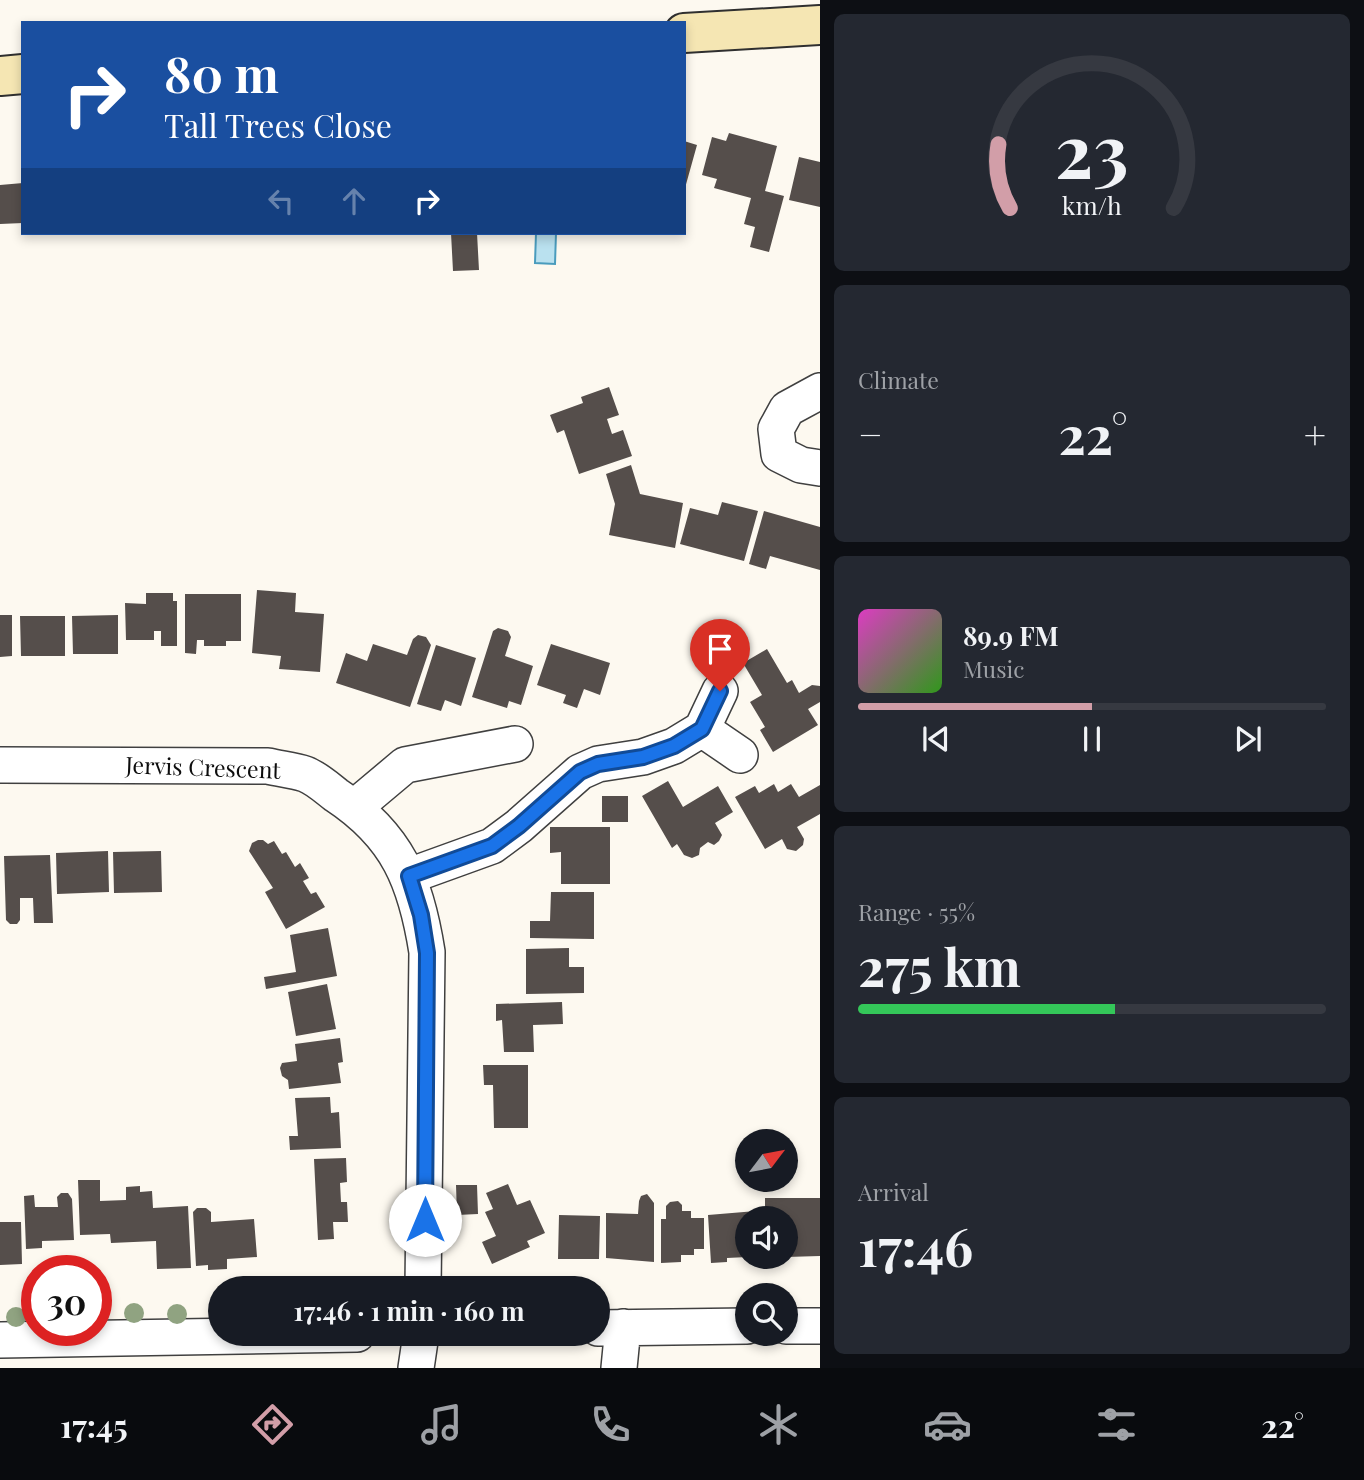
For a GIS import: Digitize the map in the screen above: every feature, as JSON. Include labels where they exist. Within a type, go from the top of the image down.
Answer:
[{"type":"main road","points":[[686,33],[820,25]]},
{"type":"main road","points":[[0,76],[21,74]]},
{"type":"street","points":[[820,391],[787,409],[776,429],[779,454],[801,465],[820,468]]},
{"type":"street","points":[[409,876],[492,846],[580,772],[598,764],[643,757],[674,746],[702,729],[720,691]]},
{"type":"street","points":[[702,729],[740,755]]},
{"type":"street","points":[[355,807],[405,765],[515,744]]},
{"type":"street","name":"Jervis Crescent","points":[[0,765],[268,766],[306,774],[355,807],[383,834],[409,876],[421,915],[427,953],[423,1276]]},
{"type":"street","points":[[619,1368],[611,1328],[735,1326]]},
{"type":"street","points":[[798,1326],[820,1326]]},
{"type":"street","points":[[0,1340],[208,1337]]},
{"type":"street","points":[[416,1368],[419,1346]]},
{"type":"water","points":[[536,235],[556,235],[555,264],[535,263]]},
{"type":"building","points":[[729,133],[777,146],[765,191],[784,196],[769,252],[750,247],[755,227],[744,224],[751,198],[714,188],[717,179],[702,175],[712,137],[726,141]]},
{"type":"building","points":[[686,142],[697,145],[686,184]]},
{"type":"building","points":[[799,157],[820,162],[820,207],[789,200]]},
{"type":"building","points":[[21,183],[21,223],[0,224],[0,185]]},
{"type":"building","points":[[451,235],[477,235],[479,270],[453,271]]},
{"type":"building","points":[[609,387],[619,415],[607,419],[612,434],[623,430],[632,456],[579,474],[564,430],[557,433],[550,415],[583,403],[581,397]]},
{"type":"building","points":[[631,465],[640,494],[683,503],[675,548],[609,535],[615,504],[606,474]]},
{"type":"building","points":[[722,502],[758,511],[744,561],[680,544],[690,508],[718,515]]},
{"type":"building","points":[[764,511],[820,527],[820,570],[770,556],[766,569],[749,564]]},
{"type":"building","points":[[257,590],[296,593],[295,612],[324,614],[320,672],[279,669],[281,656],[252,653]]},
{"type":"building","points":[[146,593],[173,593],[173,601],[177,601],[177,646],[161,646],[161,631],[154,631],[154,640],[126,640],[125,603],[146,604]]},
{"type":"building","points":[[185,594],[241,594],[241,641],[226,641],[226,646],[204,646],[204,640],[197,640],[196,654],[185,653]]},
{"type":"building","points":[[0,615],[12,615],[12,656],[0,657]]},
{"type":"building","points":[[118,615],[118,654],[73,654],[72,616]]},
{"type":"building","points":[[20,616],[65,616],[65,656],[21,656]]},
{"type":"building","points":[[498,628],[508,631],[511,637],[505,656],[533,666],[521,705],[509,701],[507,708],[472,697],[493,631]]},
{"type":"building","points":[[418,635],[426,637],[431,645],[410,707],[336,683],[346,653],[367,661],[373,644],[407,655],[413,639]]},
{"type":"building","points":[[551,644],[610,663],[600,695],[584,689],[577,708],[563,703],[566,695],[537,685]]},
{"type":"building","points":[[436,645],[476,658],[461,706],[445,700],[441,711],[417,704]]},
{"type":"building","points":[[767,649],[787,683],[792,680],[799,693],[812,685],[820,686],[820,702],[808,709],[818,725],[773,752],[760,730],[765,727],[750,702],[762,695],[743,663]]},
{"type":"building","points":[[668,781],[683,807],[718,786],[733,812],[715,823],[722,835],[719,841],[714,845],[708,842],[700,848],[699,855],[692,858],[684,855],[677,844],[672,848],[642,796]]},
{"type":"building","points":[[774,784],[778,792],[791,784],[799,797],[820,785],[820,814],[797,827],[804,839],[803,845],[796,851],[787,849],[782,839],[765,849],[735,797],[755,786],[759,793]]},
{"type":"building","points":[[602,796],[628,796],[628,822],[602,822]]},
{"type":"building","points":[[550,827],[610,827],[610,884],[561,884],[561,852],[550,853]]},
{"type":"building","points":[[258,840],[268,844],[274,841],[282,854],[286,852],[295,867],[300,863],[309,878],[303,881],[311,894],[316,892],[325,907],[286,929],[265,892],[273,888],[249,851],[252,843]]},
{"type":"building","points":[[108,851],[109,892],[57,894],[56,853]]},
{"type":"building","points":[[161,851],[162,892],[114,893],[113,852]]},
{"type":"building","points":[[50,855],[53,923],[34,923],[33,898],[20,898],[20,920],[17,924],[10,924],[6,920],[4,856]]},
{"type":"building","points":[[551,892],[594,892],[594,939],[530,938],[530,921],[550,921]]},
{"type":"building","points":[[328,928],[337,976],[266,989],[264,977],[296,972],[290,935]]},
{"type":"building","points":[[569,948],[569,967],[584,967],[584,993],[526,994],[526,949]]},
{"type":"building","points":[[327,984],[336,1029],[296,1036],[288,992]]},
{"type":"building","points":[[562,1002],[563,1024],[533,1025],[534,1052],[504,1052],[502,1020],[496,1021],[496,1004]]},
{"type":"building","points":[[340,1038],[343,1062],[338,1063],[341,1083],[289,1089],[288,1080],[282,1076],[280,1068],[282,1063],[297,1061],[295,1044]]},
{"type":"building","points":[[483,1065],[528,1065],[528,1128],[494,1128],[493,1085],[484,1085]]},
{"type":"building","points":[[330,1097],[331,1113],[339,1112],[341,1148],[290,1150],[289,1136],[298,1136],[295,1098]]},
{"type":"building","points":[[346,1158],[347,1182],[340,1183],[341,1202],[347,1202],[348,1222],[333,1222],[334,1239],[318,1240],[314,1159]]},
{"type":"building","points":[[78,1180],[100,1180],[100,1201],[126,1200],[126,1187],[140,1186],[140,1192],[152,1191],[153,1208],[188,1206],[191,1268],[157,1269],[156,1241],[111,1243],[110,1234],[80,1235]]},
{"type":"building","points":[[508,1184],[517,1205],[530,1200],[545,1233],[527,1241],[530,1247],[492,1264],[482,1242],[496,1236],[485,1212],[493,1209],[486,1193]]},
{"type":"building","points":[[456,1185],[477,1185],[478,1214],[457,1215]]},
{"type":"building","points":[[61,1193],[68,1193],[72,1199],[74,1240],[42,1241],[42,1248],[26,1249],[24,1196],[34,1195],[35,1207],[58,1207],[57,1197]]},
{"type":"building","points":[[647,1194],[654,1203],[654,1262],[606,1258],[606,1213],[638,1214],[641,1196]]},
{"type":"building","points":[[765,1198],[820,1198],[820,1256],[798,1257],[798,1206],[765,1206]]},
{"type":"building","points":[[678,1201],[682,1205],[682,1211],[691,1211],[691,1218],[704,1218],[704,1249],[694,1249],[694,1255],[681,1255],[681,1262],[661,1263],[661,1219],[666,1219],[666,1206],[670,1202]]},
{"type":"building","points":[[197,1208],[206,1208],[211,1212],[211,1222],[254,1219],[257,1257],[227,1259],[227,1269],[208,1270],[208,1265],[196,1266],[193,1212]]},
{"type":"building","points":[[735,1213],[735,1258],[727,1258],[727,1262],[711,1263],[708,1215]]},
{"type":"building","points":[[559,1215],[600,1216],[599,1259],[558,1259]]},
{"type":"building","points":[[0,1222],[21,1222],[21,1264],[0,1265]]},
{"type":"route","points":[[425,1220],[427,953],[421,915],[409,876],[492,846],[580,772],[598,764],[643,757],[674,746],[702,729],[720,691]]}]
